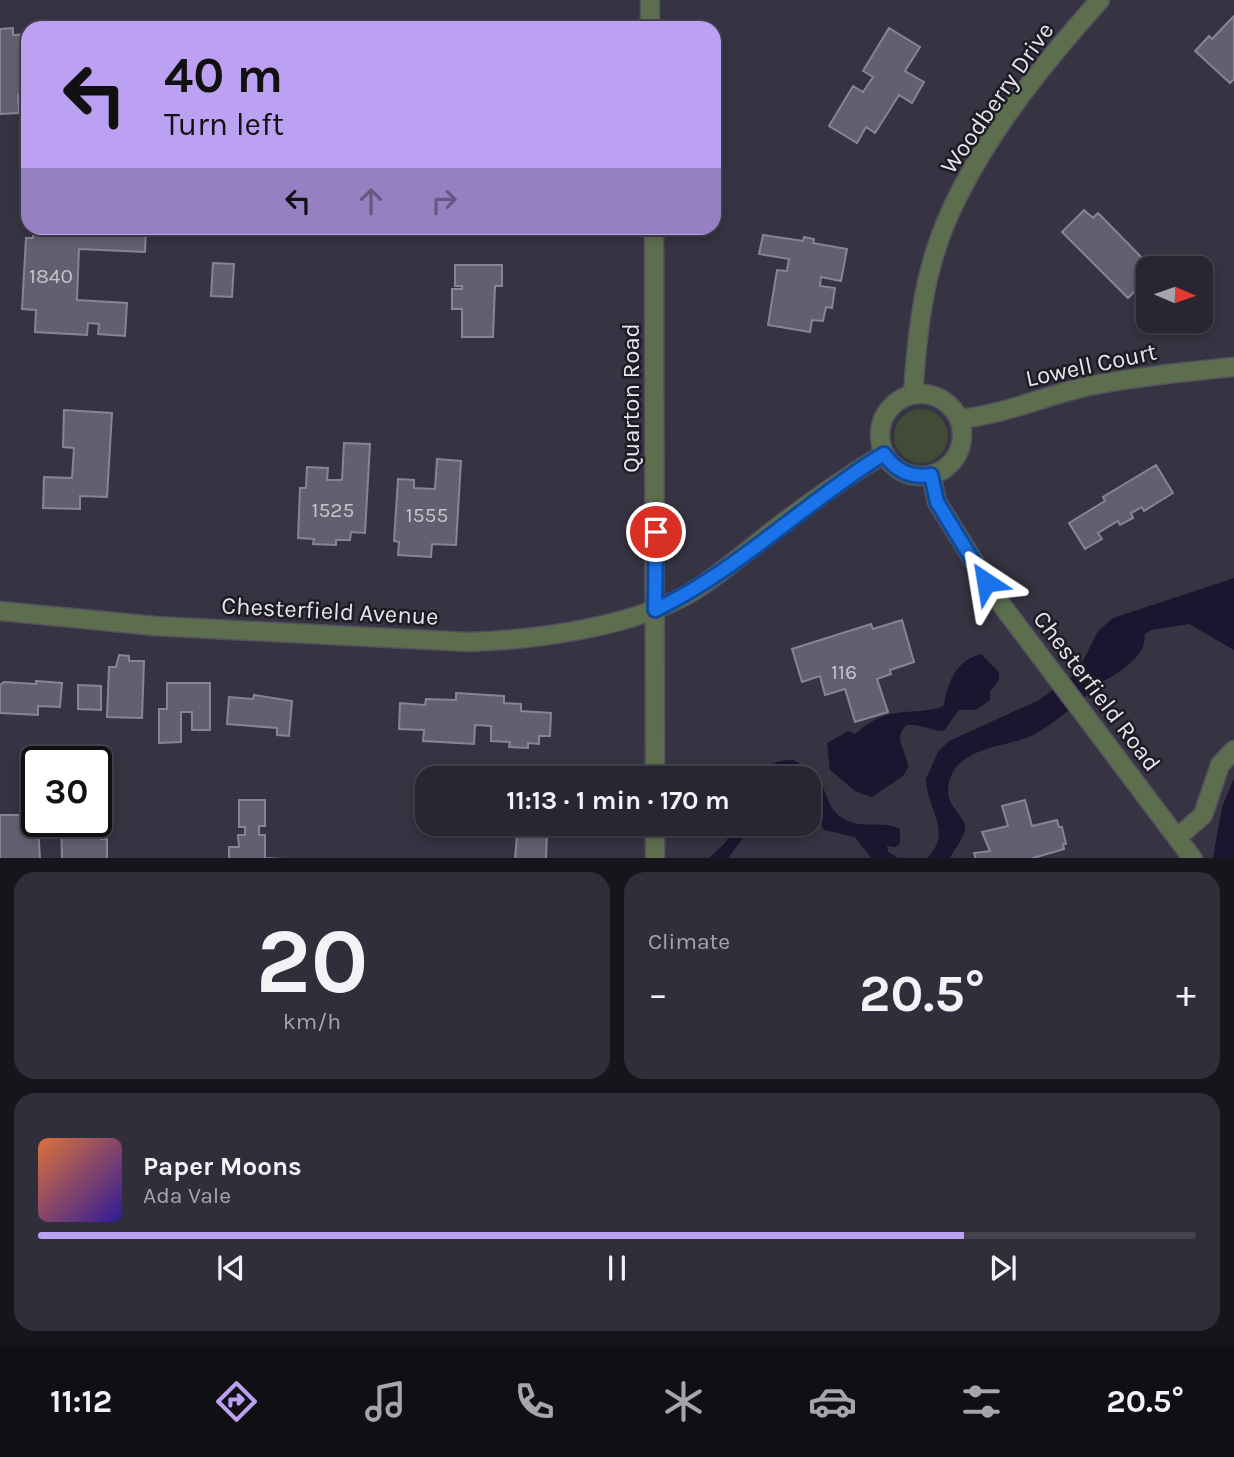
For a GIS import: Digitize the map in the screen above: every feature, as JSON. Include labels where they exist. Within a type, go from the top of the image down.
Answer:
[{"type":"street","points":[[650,0],[650,21]]},
{"type":"street","name":"Woodberry Drive","points":[[913,394],[925,295],[946,223],[975,165],[1020,99],[1100,0]]},
{"type":"street","name":"Quarton Road","points":[[654,235],[655,766]]},
{"type":"street","name":"Lowell Court","points":[[959,419],[1125,380],[1234,367]]},
{"type":"street","points":[[913,394],[944,401],[959,419],[961,444],[956,457],[948,466],[931,475],[913,475],[901,471],[884,454],[880,440],[886,413],[894,403],[913,394]]},
{"type":"street","points":[[655,610],[717,575],[834,486],[884,454]]},
{"type":"street","name":"Chesterfield Road","points":[[931,475],[937,502],[963,546],[1048,670],[1192,858]]},
{"type":"street","name":"Chesterfield Avenue","points":[[0,611],[155,626],[468,642],[514,641],[655,610]]},
{"type":"street","points":[[1177,838],[1203,815],[1220,765],[1234,750]]},
{"type":"street","points":[[655,836],[655,858]]},
{"type":"green space","points":[[921,409],[940,417],[948,436],[940,455],[921,463],[902,455],[894,436],[902,417]]},
{"type":"shaded area","points":[[1234,578],[1234,650],[1189,624],[1151,630],[1144,635],[1142,649],[1131,663],[1103,681],[1053,723],[1024,739],[985,749],[962,761],[954,770],[948,791],[952,805],[965,825],[964,834],[950,858],[927,858],[935,848],[939,829],[926,779],[938,752],[949,741],[1039,700],[1077,673],[1098,631],[1113,618]]},
{"type":"shaded area","points":[[981,654],[999,672],[999,680],[990,691],[990,700],[976,710],[959,710],[944,731],[907,725],[900,735],[908,768],[903,776],[872,797],[855,791],[830,770],[827,743],[848,731],[855,734],[887,715],[939,708],[944,705],[951,680],[959,667]]},
{"type":"shaded area","points":[[793,760],[802,766],[768,766]]},
{"type":"shaded area","points":[[1234,778],[1234,858],[1213,858],[1222,807]]},
{"type":"shaded area","points":[[821,784],[832,807],[841,817],[852,823],[887,825],[900,829],[900,843],[896,847],[887,846],[888,852],[898,858],[871,858],[855,837],[824,830],[821,824]]},
{"type":"shaded area","points":[[729,836],[745,836],[728,858],[709,858]]},
{"type":"building","points":[[1234,16],[1234,79],[1230,83],[1195,51],[1209,36],[1212,39]]},
{"type":"building","points":[[13,28],[13,35],[21,34],[19,113],[0,114],[0,29]]},
{"type":"building","points":[[889,28],[920,47],[905,71],[924,82],[912,103],[899,95],[875,133],[866,127],[857,143],[829,126],[853,86],[863,92],[873,77],[863,71]]},
{"type":"building","points":[[1084,210],[1093,218],[1098,213],[1140,256],[1136,256],[1136,290],[1128,298],[1062,232]]},
{"type":"building","points":[[33,235],[146,235],[145,252],[79,249],[77,300],[127,303],[125,336],[98,334],[99,324],[88,323],[87,335],[35,332],[36,310],[22,309],[26,238],[33,238]]},
{"type":"building","points":[[763,235],[803,241],[804,237],[814,239],[813,243],[847,249],[841,281],[821,277],[820,286],[835,288],[832,308],[826,307],[823,321],[812,320],[810,332],[768,325],[777,270],[787,271],[789,259],[759,254]]},
{"type":"building","points":[[213,263],[234,264],[232,297],[211,296]]},
{"type":"building","points":[[455,265],[502,265],[502,286],[495,286],[493,337],[462,337],[462,309],[452,309],[452,289],[462,289],[462,286],[455,286]]},
{"type":"building","points":[[64,410],[112,413],[107,497],[80,496],[80,509],[43,508],[44,477],[72,478],[74,448],[63,447]]},
{"type":"building","points":[[344,443],[370,444],[365,533],[351,532],[350,540],[336,540],[336,545],[313,544],[314,539],[298,538],[300,488],[306,488],[307,467],[328,468],[327,480],[342,480]]},
{"type":"building","points":[[437,459],[461,461],[456,545],[432,544],[431,557],[398,555],[399,542],[394,541],[398,479],[414,480],[414,488],[435,489]]},
{"type":"building","points":[[1156,465],[1173,493],[1144,511],[1142,507],[1131,513],[1133,518],[1120,525],[1118,521],[1098,533],[1102,539],[1085,549],[1069,523],[1105,501],[1103,497]]},
{"type":"building","points":[[902,620],[914,662],[890,670],[891,674],[877,679],[888,712],[855,722],[845,689],[825,695],[820,676],[802,682],[792,649],[871,624],[873,629]]},
{"type":"building","points":[[119,655],[129,656],[129,661],[144,661],[142,718],[107,717],[109,667],[116,667]]},
{"type":"building","points":[[36,681],[62,683],[60,707],[38,706],[38,715],[0,713],[0,685],[4,682],[36,684]]},
{"type":"building","points":[[167,683],[210,683],[210,730],[192,730],[192,712],[181,712],[181,742],[159,743],[159,709],[167,709]]},
{"type":"building","points":[[78,685],[101,686],[101,710],[78,709]]},
{"type":"building","points":[[456,693],[504,696],[504,703],[521,704],[521,711],[551,713],[550,736],[539,736],[539,744],[528,743],[528,748],[509,747],[510,742],[491,741],[491,726],[475,725],[474,744],[423,741],[424,730],[399,729],[400,703],[425,705],[426,699],[456,700]]},
{"type":"building","points":[[254,695],[292,701],[289,736],[277,735],[277,728],[227,724],[229,697],[253,699]]},
{"type":"building","points":[[239,800],[265,800],[265,826],[259,826],[259,835],[265,835],[265,858],[229,858],[229,847],[239,847],[238,835],[245,835],[245,827],[239,827]]},
{"type":"building","points":[[1025,800],[1032,826],[1057,820],[1059,827],[1062,827],[1066,844],[1063,844],[1064,849],[1033,858],[976,858],[974,853],[990,851],[982,832],[1008,826],[1002,806]]},
{"type":"building","points":[[0,815],[21,815],[21,837],[39,837],[40,858],[0,858]]},
{"type":"building","points":[[517,836],[547,836],[546,858],[515,858]]},
{"type":"building","points":[[61,837],[107,839],[107,858],[62,858]]},
{"type":"route","points":[[656,532],[655,610],[717,575],[834,486],[884,454],[891,464],[901,471],[913,475],[931,475],[937,502],[986,582]]}]
